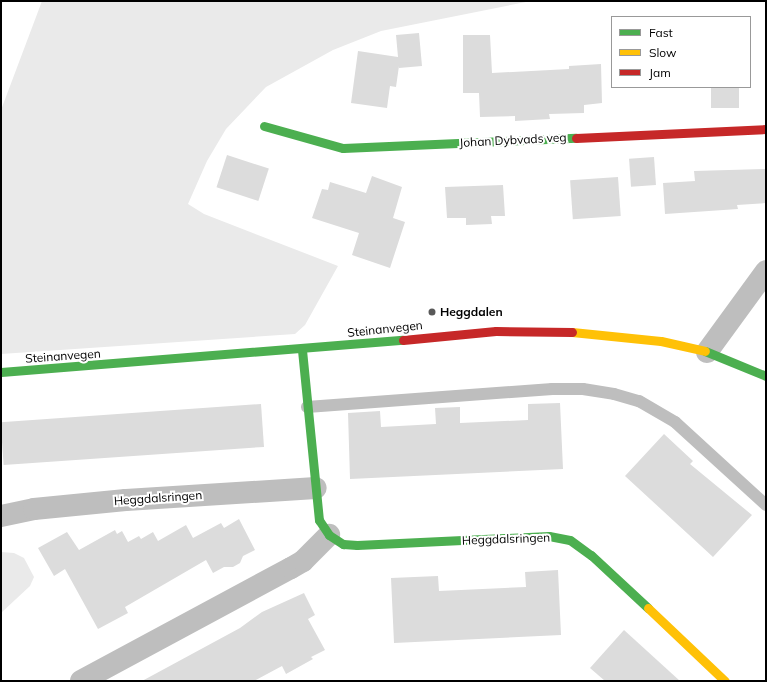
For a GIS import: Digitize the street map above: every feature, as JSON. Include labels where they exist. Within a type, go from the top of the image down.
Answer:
[{"type":"street","name":"Johan Dybvads veg","points":[[264,126],[343,148],[766,129]]},
{"type":"street","points":[[708,352],[766,271]]},
{"type":"street","name":"Steinanvegen","points":[[1,372],[302,350],[496,331],[562,331],[645,339],[708,352],[766,376]]},
{"type":"street","points":[[81,681],[303,561],[330,535],[320,520],[302,350]]},
{"type":"street","name":"Heggdalsringen","points":[[1,516],[34,509],[126,500],[316,488]]},
{"type":"street","name":"Heggdalsringen","points":[[330,535],[343,544],[357,545],[549,536],[570,540],[591,555],[726,681]]},
{"type":"lane","points":[[308,408],[552,389],[583,389],[614,394],[639,401],[675,422],[766,505]]},
{"type":"shaded area","points":[[42,1],[531,1],[381,31],[333,50],[266,87],[226,129],[207,161],[188,204],[204,214],[338,266],[305,325],[295,334],[1,354],[1,110]]},
{"type":"shaded area","points":[[1,552],[14,553],[24,558],[34,577],[30,586],[1,613]]},
{"type":"building","points":[[419,33],[422,66],[399,68],[399,66],[396,87],[390,86],[387,108],[351,103],[358,51],[398,57],[396,35]]},
{"type":"building","points":[[463,35],[490,35],[492,73],[569,69],[569,66],[601,64],[602,103],[584,105],[584,113],[549,114],[550,119],[515,121],[515,116],[480,117],[479,93],[463,93]]},
{"type":"building","points":[[711,88],[739,88],[739,108],[711,108]]},
{"type":"building","points":[[227,155],[269,169],[258,201],[216,187]]},
{"type":"building","points":[[654,157],[656,185],[631,187],[629,159]]},
{"type":"building","points":[[766,169],[766,203],[737,205],[738,209],[665,214],[663,183],[695,181],[694,171]]},
{"type":"building","points":[[372,176],[402,187],[393,218],[405,222],[390,268],[352,255],[359,233],[312,218],[322,189],[328,190],[330,182],[366,193]]},
{"type":"building","points":[[618,177],[621,216],[573,219],[570,180]]},
{"type":"building","points":[[503,185],[505,216],[491,216],[492,224],[466,225],[466,218],[447,218],[445,187]]},
{"type":"building","points":[[560,403],[563,469],[350,479],[348,413],[380,411],[381,427],[436,424],[435,408],[460,407],[460,423],[528,420],[528,404]]},
{"type":"building","points":[[261,404],[264,447],[4,465],[1,422]]},
{"type":"building","points":[[664,434],[693,461],[690,464],[752,515],[713,557],[625,476]]},
{"type":"building","points":[[239,519],[255,550],[243,556],[240,563],[233,567],[224,567],[213,573],[206,560],[125,607],[128,613],[98,629],[65,569],[54,576],[38,548],[67,532],[79,550],[115,530],[117,534],[122,531],[128,542],[139,536],[141,539],[153,532],[158,541],[186,525],[193,538],[221,523],[224,528]]},
{"type":"building","points":[[558,570],[561,635],[394,643],[391,578],[438,576],[439,591],[526,587],[525,572]]},
{"type":"building","points":[[304,593],[315,615],[308,619],[325,650],[311,657],[313,659],[286,674],[282,666],[254,681],[142,681],[240,628],[262,612]]},
{"type":"building","points":[[624,630],[680,681],[605,681],[590,668]]},
{"type":"traffic: fast","points":[[264,126],[343,148],[576,138]]},
{"type":"traffic: fast","points":[[1,372],[403,340]]},
{"type":"traffic: fast","points":[[302,350],[319,520],[329,535],[343,544],[357,545],[549,536],[570,540],[591,555],[648,608]]},
{"type":"traffic: fast","points":[[705,351],[766,376]]},
{"type":"traffic: slow","points":[[572,332],[661,341],[705,351]]},
{"type":"traffic: slow","points":[[648,608],[725,681]]},
{"type":"traffic: jam","points":[[576,138],[766,129]]},
{"type":"traffic: jam","points":[[403,340],[496,331],[572,332]]},
{"type":"place","name":"Heggdalen","points":[[432,312]]}]
